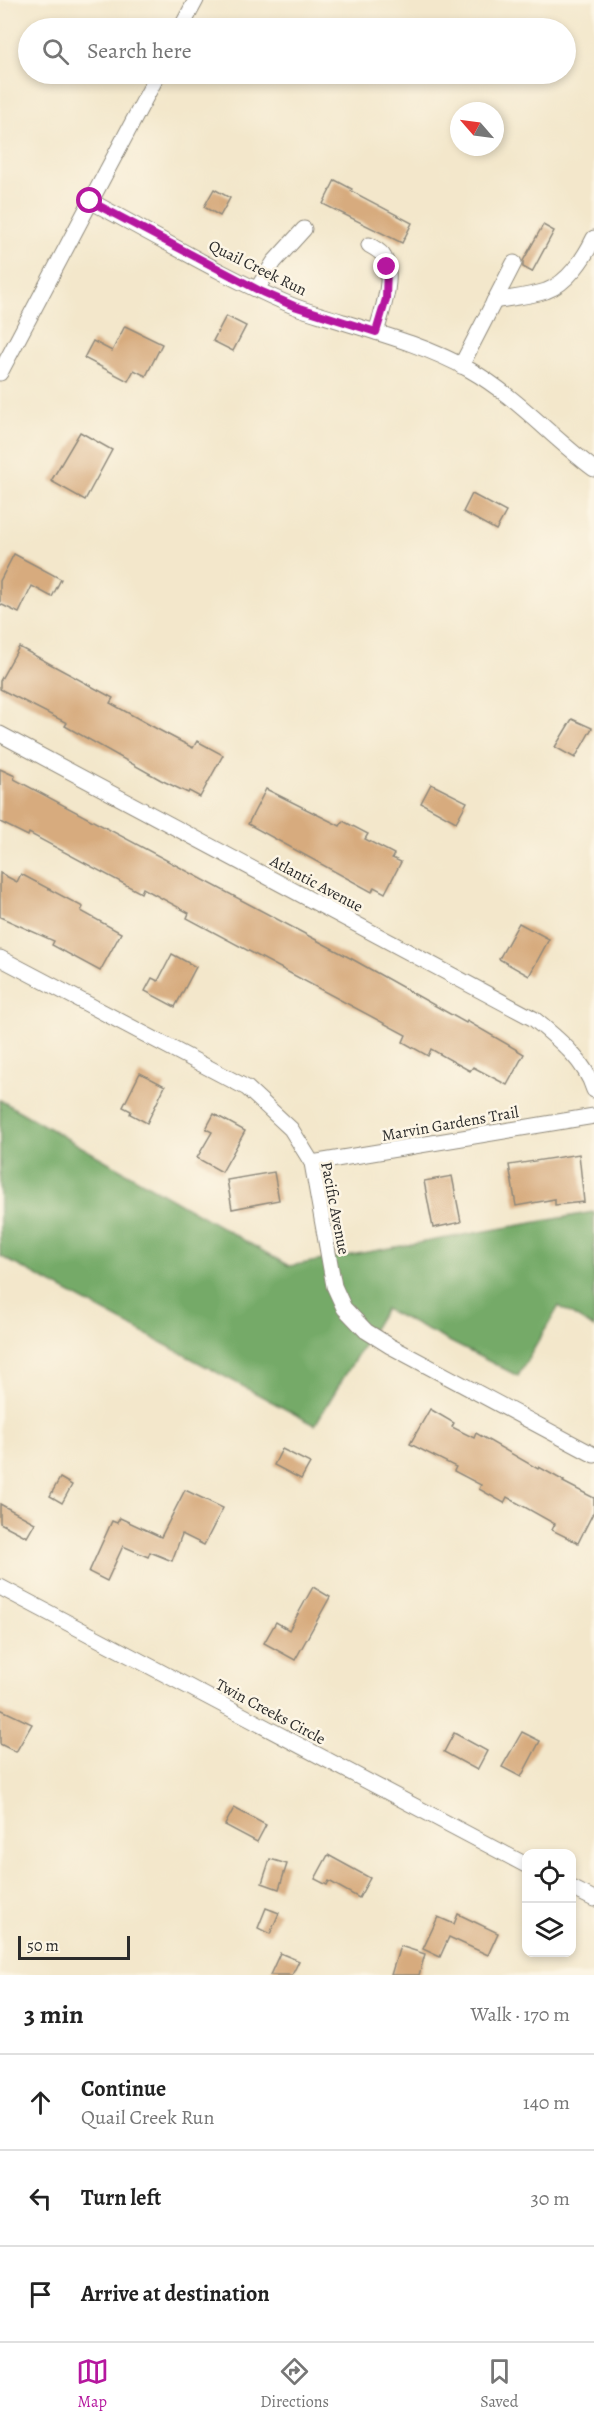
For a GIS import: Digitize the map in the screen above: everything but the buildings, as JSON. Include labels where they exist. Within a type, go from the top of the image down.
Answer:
[{"type":"street","points":[[186,18],[196,0]]},
{"type":"street","points":[[0,373],[153,84]]},
{"type":"street","name":"Quail Creek Run","points":[[90,201],[257,289],[294,306],[425,349],[462,366],[513,400],[594,470]]},
{"type":"street","points":[[257,289],[274,262],[304,229]]},
{"type":"street","points":[[494,301],[549,290],[570,274],[587,253],[594,238]]},
{"type":"street","points":[[369,245],[385,258],[387,267],[386,299],[376,332]]},
{"type":"street","points":[[462,366],[514,263]]},
{"type":"street","name":"Atlantic Avenue","points":[[0,734],[534,1019],[562,1042],[591,1080],[594,1090]]},
{"type":"street","name":"Pacific Avenue","points":[[0,958],[247,1088],[291,1129],[312,1163],[334,1286],[344,1308],[366,1331],[390,1346],[594,1455]]},
{"type":"street","name":"Marvin Gardens Trail","points":[[312,1163],[594,1116]]},
{"type":"street","name":"Twin Creeks Circle","points":[[0,1587],[522,1863]]},
{"type":"street","points":[[576,1890],[594,1899]]},
{"type":"green space","points":[[0,1100],[289,1266],[594,1212],[594,1328],[559,1306],[518,1376],[385,1309],[315,1425],[0,1256]]},
{"type":"route","points":[[90,201],[262,292],[294,306],[376,332],[386,299],[387,267]]}]
